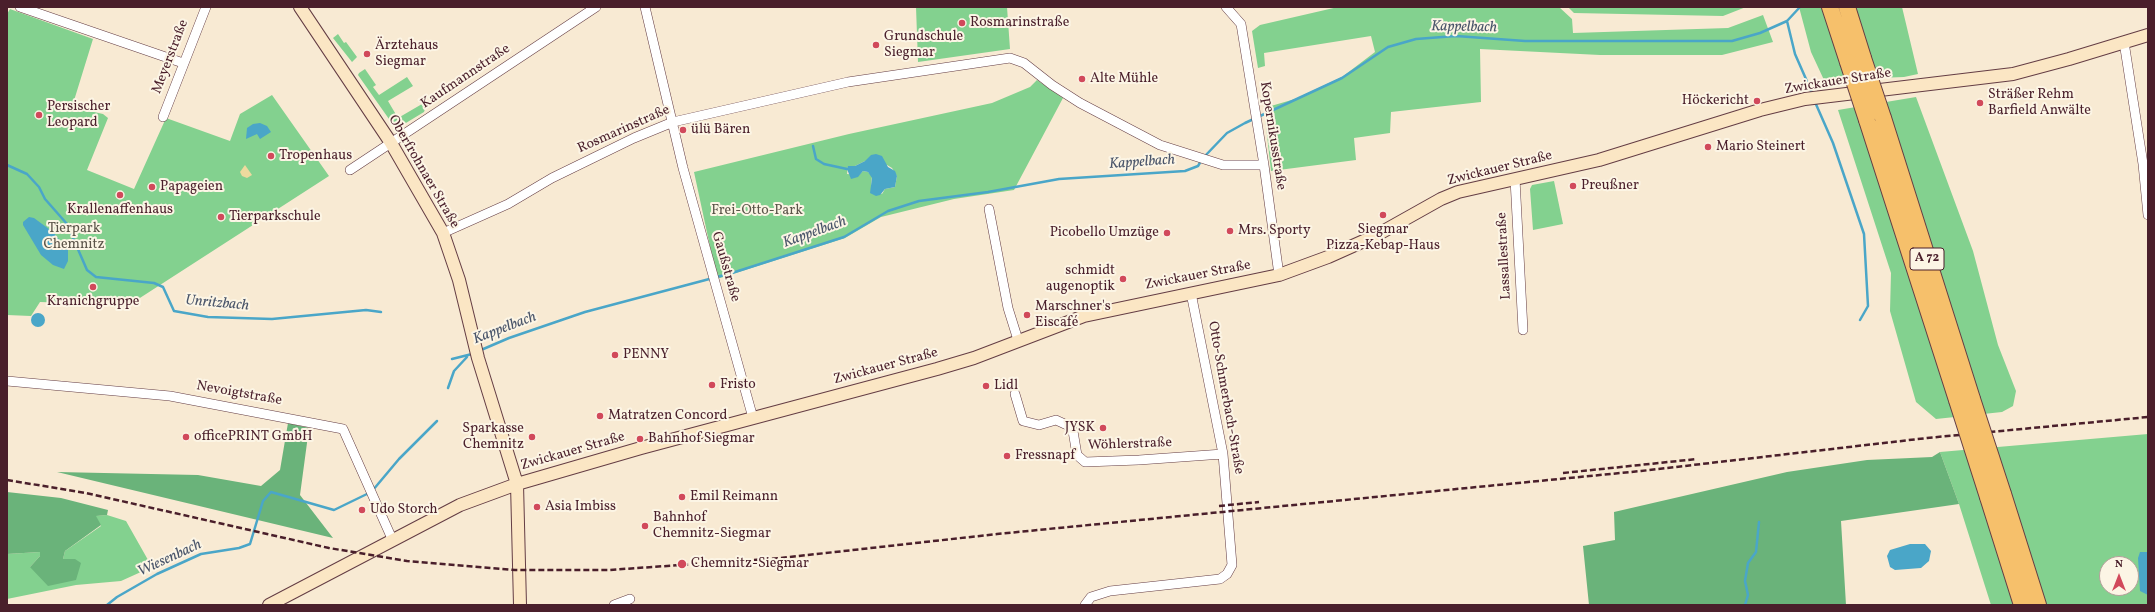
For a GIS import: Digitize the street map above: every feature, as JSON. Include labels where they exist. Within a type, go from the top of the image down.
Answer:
[{"type":"highway","name":"A 72","points":[[1830,7],[1883,118],[1972,399],[2022,605]]},
{"type":"highway","name":"A 72","points":[[1847,7],[1867,120],[1956,400],[2038,605]]},
{"type":"main road","name":"Oberfrohnaer Straße","points":[[300,7],[391,143],[443,233],[459,280],[477,353],[517,484],[520,605]]},
{"type":"main road","name":"Zwickauer Straße","points":[[269,605],[460,505],[517,484],[592,461],[937,370],[974,358],[1084,316],[1279,275],[1328,257],[1375,236],[1452,195],[1476,187],[1599,160],[1760,110],[1805,99],[2013,74],[2070,59],[2148,35]]},
{"type":"street","points":[[20,7],[183,63]]},
{"type":"street","name":"Meyerstraße","points":[[164,116],[183,63],[206,7]]},
{"type":"street","name":"Kaufmannstraße","points":[[350,170],[596,7]]},
{"type":"street","name":"Gaußstraße","points":[[644,7],[683,168],[753,418]]},
{"type":"street","name":"Kopernikusstraße","points":[[1226,7],[1241,24],[1264,165],[1279,275]]},
{"type":"street","points":[[2124,42],[2143,164],[2148,215]]},
{"type":"street","name":"Rosmarinstraße","points":[[443,233],[508,204],[552,178],[634,138],[673,122],[848,82],[1010,58],[1024,63],[1080,104],[1160,145],[1208,162],[1223,165],[1264,165]]},
{"type":"street","name":"Lassallestraße","points":[[1515,179],[1523,330]]},
{"type":"street","points":[[989,209],[1008,308],[1018,340]]},
{"type":"street","name":"Otto-Schmerbach-Straße","points":[[1085,605],[1091,598],[1101,592],[1220,579],[1227,574],[1232,565],[1222,454],[1191,293]]},
{"type":"street","name":"Nevoigtstraße","points":[[7,381],[170,396],[342,428],[393,541]]},
{"type":"street","name":"Wöhlerstraße","points":[[1015,394],[1023,421],[1031,425],[1040,425],[1056,420],[1069,426],[1073,430],[1077,455],[1085,462],[1222,454]]},
{"type":"street","points":[[614,605],[630,599]]},
{"type":"green space","name":"Rosmarinstraße","points":[[916,7],[1007,7],[1010,49],[918,62]]},
{"type":"green space","points":[[1338,7],[1559,7],[1572,19],[1573,33],[1728,28],[1763,15],[1773,42],[1722,55],[1600,55],[1480,49],[1481,102],[1391,112],[1390,133],[1354,138],[1356,160],[1271,171],[1264,108],[1295,99],[1342,77],[1375,52],[1371,36],[1264,53],[1265,66],[1258,68],[1252,31],[1260,25]]},
{"type":"green space","points":[[1568,7],[1746,7],[1723,16],[1574,13]]},
{"type":"green space","points":[[1799,7],[1902,7],[1918,74],[1904,77],[1824,80],[1811,52]]},
{"type":"green space","name":"Tierpark Chemnitz","points":[[10,9],[93,39],[72,107],[103,114],[108,118],[87,170],[134,189],[166,118],[230,141],[240,114],[272,95],[329,176],[129,305],[40,302],[31,316],[7,315],[7,14]]},
{"type":"green space","points":[[338,34],[357,57],[352,62],[333,38]]},
{"type":"green space","points":[[365,69],[376,85],[373,87],[379,95],[407,77],[413,86],[388,101],[398,118],[422,104],[425,109],[424,112],[396,129],[358,75]]},
{"type":"green space","name":"Frei-Otto-Park","points":[[1037,80],[1063,98],[1014,190],[954,199],[881,217],[845,238],[717,279],[694,172],[849,134],[992,103],[1030,87]],"holes":[[[865,161],[887,165],[892,168],[897,176],[895,187],[885,189],[882,194],[871,186],[872,176],[868,172],[863,171],[859,175],[847,174],[848,166],[855,166]]]},
{"type":"green space","points":[[1916,97],[1973,251],[1998,345],[2016,391],[2013,406],[2002,412],[1936,419],[1916,402],[1890,311],[1891,273],[1838,110]]},
{"type":"green space","points":[[1554,181],[1563,224],[1533,230],[1530,189],[1532,185]]},
{"type":"green space","points":[[288,423],[309,428],[300,495],[333,538],[57,472],[198,475],[261,486],[280,470]]},
{"type":"green space","points":[[2148,434],[2148,605],[1991,605],[1959,504],[1940,452]]},
{"type":"green space","points":[[1940,452],[1959,504],[1841,521],[1846,605],[1589,605],[1583,546],[1615,540],[1614,512],[1787,472],[1867,460],[1932,457]]},
{"type":"green space","points":[[7,492],[61,498],[108,510],[107,515],[96,516],[101,525],[65,551],[63,559],[75,559],[81,563],[76,580],[48,586],[30,567],[40,556],[40,552],[7,554]]},
{"type":"green space","points":[[107,515],[126,521],[152,567],[121,581],[76,585],[7,599],[7,554],[40,552],[40,556],[30,567],[75,559],[63,559],[65,551],[101,526],[95,516]]},
{"type":"sand","points":[[245,165],[252,175],[247,178],[242,176],[240,172]]},
{"type":"water","points":[[260,123],[267,126],[271,132],[260,139],[257,134],[246,139],[247,128],[253,124]]},
{"type":"water","points":[[876,154],[882,156],[888,167],[895,171],[897,176],[895,187],[885,189],[880,195],[876,196],[870,193],[872,178],[868,172],[863,171],[858,177],[851,179],[847,169],[848,166],[855,166],[865,161],[871,155]]},
{"type":"water","points":[[29,217],[34,218],[53,232],[68,250],[68,261],[64,269],[53,265],[41,255],[23,225],[23,222]]},
{"type":"water","points":[[38,313],[43,315],[45,320],[43,325],[38,327],[33,325],[31,320],[33,315]]},
{"type":"water","points":[[1910,544],[1925,544],[1931,551],[1929,561],[1921,568],[1895,570],[1890,567],[1887,556],[1890,550]]},
{"type":"water","points":[[2140,552],[2148,552],[2148,595],[2140,591],[2139,556]]},
{"type":"waterway","name":"Kappelbach","points":[[1204,157],[1227,133],[1245,123],[1342,78],[1388,47],[1416,39],[1456,36],[1525,41],[1732,41],[1760,33],[1787,21],[1800,7]]},
{"type":"waterway","points":[[1787,21],[1795,54],[1813,95]]},
{"type":"waterway","points":[[1815,102],[1833,143],[1864,234],[1868,306],[1860,320]]},
{"type":"waterway","points":[[813,146],[816,159],[824,164],[847,169]]},
{"type":"waterway","name":"Kappelbach","points":[[481,350],[509,338],[585,312],[732,273],[844,237],[888,211],[919,201],[988,192],[1059,179],[1185,171],[1198,166],[1201,161]]},
{"type":"waterway","name":"Unritzbach","points":[[7,165],[27,174],[39,187],[45,199],[67,224],[87,270],[96,277],[154,283],[163,287],[174,311],[208,317],[272,319],[366,310],[381,312]]},
{"type":"waterway","name":"Unritzbach","points":[[452,359],[472,354]]},
{"type":"waterway","name":"Wiesenbach","points":[[448,388],[454,371],[467,357]]},
{"type":"waterway","name":"Wiesenbach","points":[[373,490],[399,459],[437,421]]},
{"type":"waterway","name":"Wiesenbach","points":[[107,605],[117,597],[157,574],[201,554],[239,548],[250,544],[263,501],[271,492],[334,510],[369,493]]},
{"type":"waterway","points":[[1745,605],[1748,595],[1745,581],[1748,563],[1756,552],[1759,522]]},
{"type":"railway","points":[[7,480],[86,493],[329,548],[407,561],[515,570],[609,570],[781,558],[997,534],[1641,471],[1927,438],[2148,417]]},
{"type":"railway","points":[[1563,473],[1697,459]]},
{"type":"railway","points":[[1219,506],[1259,502]]},
{"type":"place","name":"Rosmarinstraße","points":[[962,23]]},
{"type":"place","name":"Grundschule Siegmar","points":[[876,45]]},
{"type":"place","name":"Ärztehaus Siegmar","points":[[367,54]]},
{"type":"place","name":"Alte Mühle","points":[[1082,79]]},
{"type":"place","name":"Höckericht","points":[[1757,101]]},
{"type":"place","name":"Sträßer Rehm Barfield Anwälte","points":[[1980,103]]},
{"type":"place","name":"Persischer Leopard","points":[[39,115]]},
{"type":"place","name":"ülü Bären","points":[[683,130]]},
{"type":"place","name":"Mario Steinert","points":[[1708,147]]},
{"type":"place","name":"Tropenhaus","points":[[271,156]]},
{"type":"place","name":"Preußner","points":[[1573,186]]},
{"type":"place","name":"Papageien","points":[[152,187]]},
{"type":"place","name":"Krallenaffenhaus","points":[[120,195]]},
{"type":"place","name":"Siegmar Pizza-Kebap-Haus","points":[[1383,215]]},
{"type":"place","name":"Tierparkschule","points":[[221,217]]},
{"type":"place","name":"Mrs. Sporty","points":[[1230,231]]},
{"type":"place","name":"Picobello Umzüge","points":[[1167,233]]},
{"type":"place","name":"schmidt augenoptik","points":[[1123,279]]},
{"type":"place","name":"Kranichgruppe","points":[[93,287]]},
{"type":"place","name":"Marschner's Eiscafé","points":[[1027,315]]},
{"type":"place","name":"PENNY","points":[[615,355]]},
{"type":"place","name":"Fristo","points":[[712,385]]},
{"type":"place","name":"Lidl","points":[[986,386]]},
{"type":"place","name":"Matratzen Concord","points":[[600,416]]},
{"type":"place","name":"JYSK","points":[[1103,428]]},
{"type":"place","name":"officePRINT GmbH","points":[[186,437]]},
{"type":"place","name":"Sparkasse Chemnitz","points":[[532,437]]},
{"type":"place","name":"Bahnhof Siegmar","points":[[640,439]]},
{"type":"place","name":"Fressnapf","points":[[1007,456]]},
{"type":"place","name":"Emil Reimann","points":[[682,497]]},
{"type":"place","name":"Asia Imbiss","points":[[537,507]]},
{"type":"place","name":"Udo Storch","points":[[362,510]]},
{"type":"place","name":"Bahnhof Chemnitz-Siegmar","points":[[645,526]]},
{"type":"place","name":"Chemnitz-Siegmar","points":[[682,564]]}]
